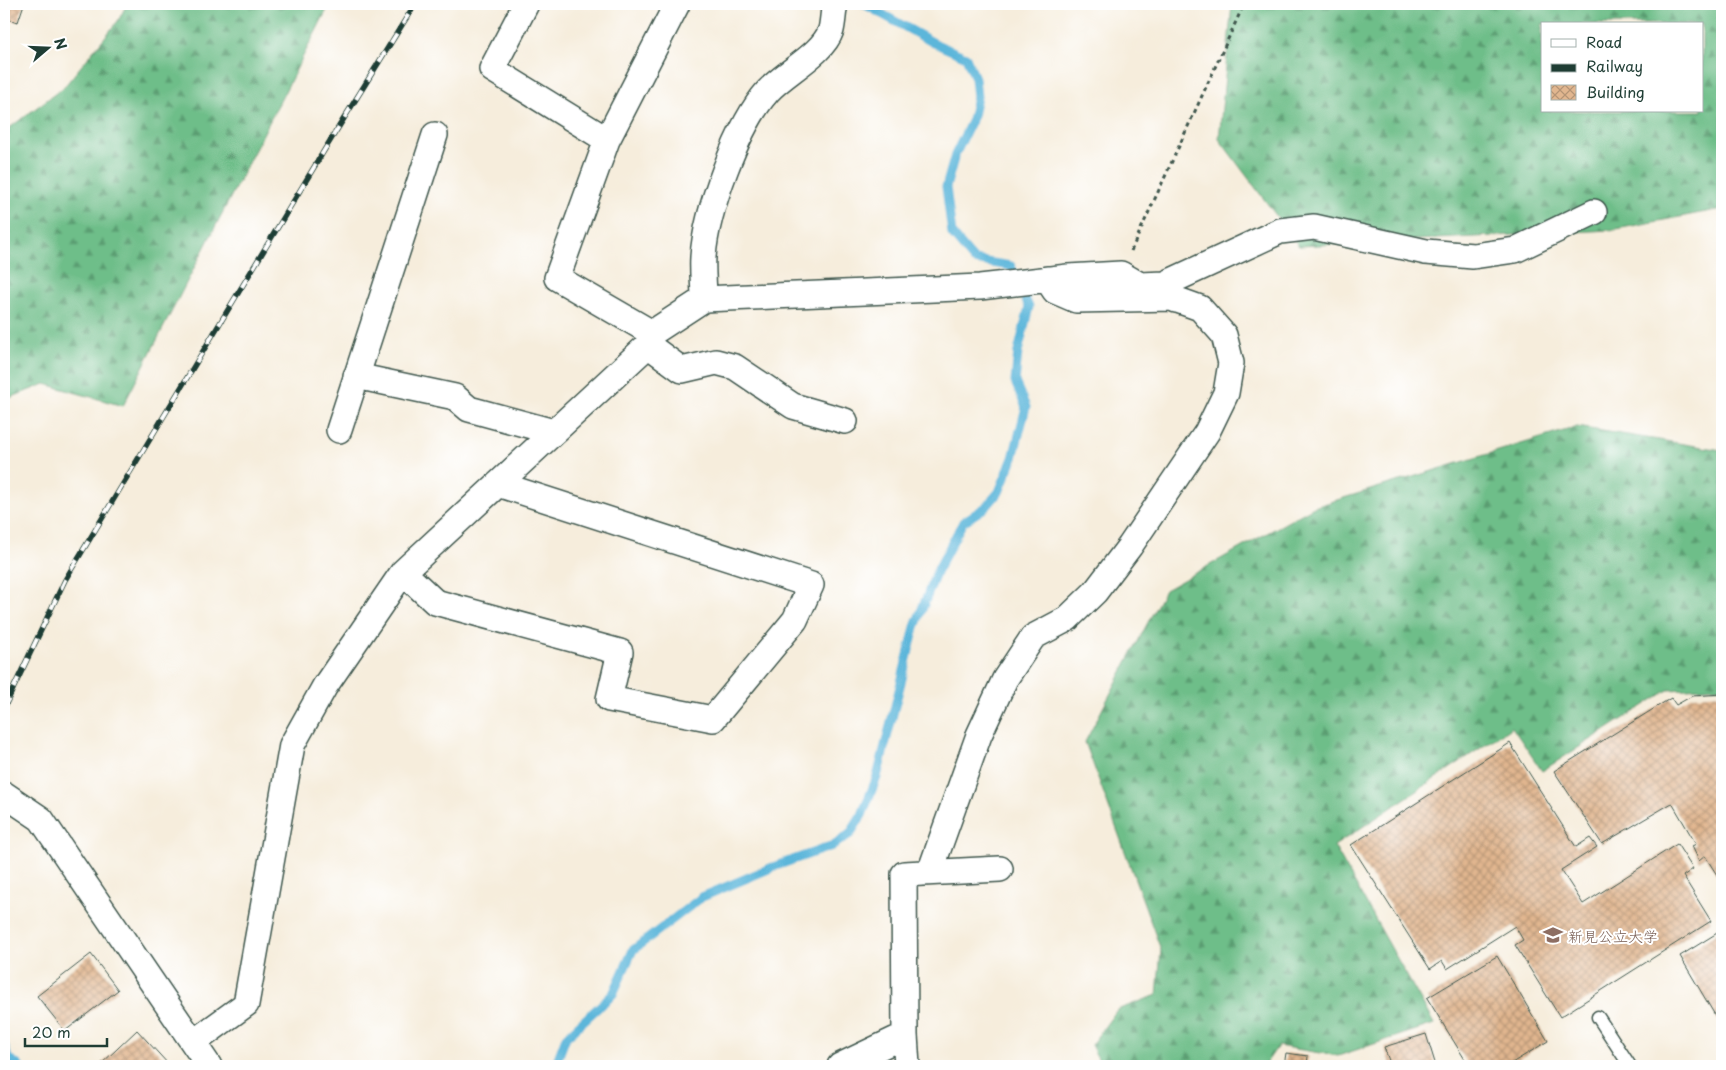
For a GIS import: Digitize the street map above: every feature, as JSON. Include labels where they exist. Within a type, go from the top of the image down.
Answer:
[{"type":"street","points":[[526,4],[492,69],[607,140]]},
{"type":"street","points":[[676,4],[607,140],[557,278],[650,339],[682,370],[716,362],[735,367],[793,406],[845,421]]},
{"type":"street","points":[[704,299],[703,256],[711,215],[732,153],[750,117],[767,92],[815,53],[830,32],[835,4]]},
{"type":"street","points":[[338,430],[434,134]]},
{"type":"street","points":[[1170,292],[1280,231],[1314,227],[1426,252],[1473,256],[1515,250],[1594,212]]},
{"type":"street","points":[[194,1042],[246,1004],[292,745],[325,686],[403,572],[554,432],[650,339],[704,299],[980,287],[1047,279],[1120,274],[1140,285],[1170,292],[1200,308],[1224,335],[1231,363],[1226,393],[1207,432],[1130,546],[1101,584],[1067,619],[1033,637],[1005,680],[979,735],[930,872]]},
{"type":"street","points":[[1047,279],[1055,291],[1076,300],[1172,298],[1170,292]]},
{"type":"street","points":[[356,376],[455,397],[468,408],[554,432]]},
{"type":"street","points":[[403,572],[435,602],[620,652],[609,699],[713,719],[795,620],[812,585],[498,484]]},
{"type":"street","points":[[4,794],[41,819],[209,1066]]},
{"type":"street","points":[[907,1066],[905,1035],[904,874],[1000,869]]},
{"type":"street","points":[[840,1066],[905,1035]]},
{"type":"lane","points":[[1598,1017],[1630,1066]]},
{"type":"path","points":[[1120,274],[1244,4]]},
{"type":"green space","points":[[127,4],[330,4],[123,406],[45,384],[7,399],[4,404],[4,132],[64,87],[118,21]]},
{"type":"green space","points":[[1232,4],[1722,4],[1722,209],[1611,230],[1299,246],[1219,139]]},
{"type":"green space","points":[[1577,427],[1722,450],[1722,687],[1668,690],[1542,771],[1512,727],[1334,846],[1434,1024],[1338,1056],[1278,1046],[1264,1066],[1102,1066],[1091,1045],[1117,1010],[1157,995],[1161,950],[1085,742],[1165,590],[1314,507]]},
{"type":"building","points":[[4,4],[24,4],[18,22],[4,18]]},
{"type":"building","points":[[1722,694],[1722,883],[1705,856],[1699,861],[1692,846],[1696,844],[1672,803],[1602,844],[1554,771],[1671,698],[1676,705],[1692,696]]},
{"type":"building","points":[[1510,743],[1576,847],[1590,838],[1597,847],[1561,870],[1583,904],[1677,844],[1693,869],[1683,876],[1711,921],[1560,1017],[1515,945],[1523,940],[1515,926],[1447,969],[1442,961],[1430,969],[1351,845]]},
{"type":"building","points":[[1722,930],[1722,1027],[1680,956]]},
{"type":"building","points":[[91,954],[118,990],[65,1031],[37,996]]},
{"type":"building","points":[[1497,956],[1548,1041],[1507,1066],[1469,1066],[1427,998]]},
{"type":"building","points":[[137,1030],[170,1066],[99,1066]]},
{"type":"building","points":[[1426,1034],[1436,1066],[1391,1066],[1384,1047]]},
{"type":"building","points":[[1286,1053],[1308,1056],[1307,1066],[1284,1066]]},
{"type":"waterway","points":[[555,1066],[566,1037],[613,994],[633,950],[702,897],[773,867],[832,846],[850,834],[862,815],[877,777],[915,627],[936,573],[963,522],[986,507],[999,492],[1013,458],[1026,407],[1015,382],[1018,352],[1029,307],[1011,266],[974,260],[952,234],[946,187],[955,155],[972,120],[977,97],[975,78],[966,57],[934,43],[864,4]]},
{"type":"waterway","points":[[4,1045],[8,1058],[19,1066]]},
{"type":"railway","points":[[4,708],[65,580],[325,149],[415,4]]},
{"type":"place","name":"新見公立大学","points":[[1553,935]]}]
